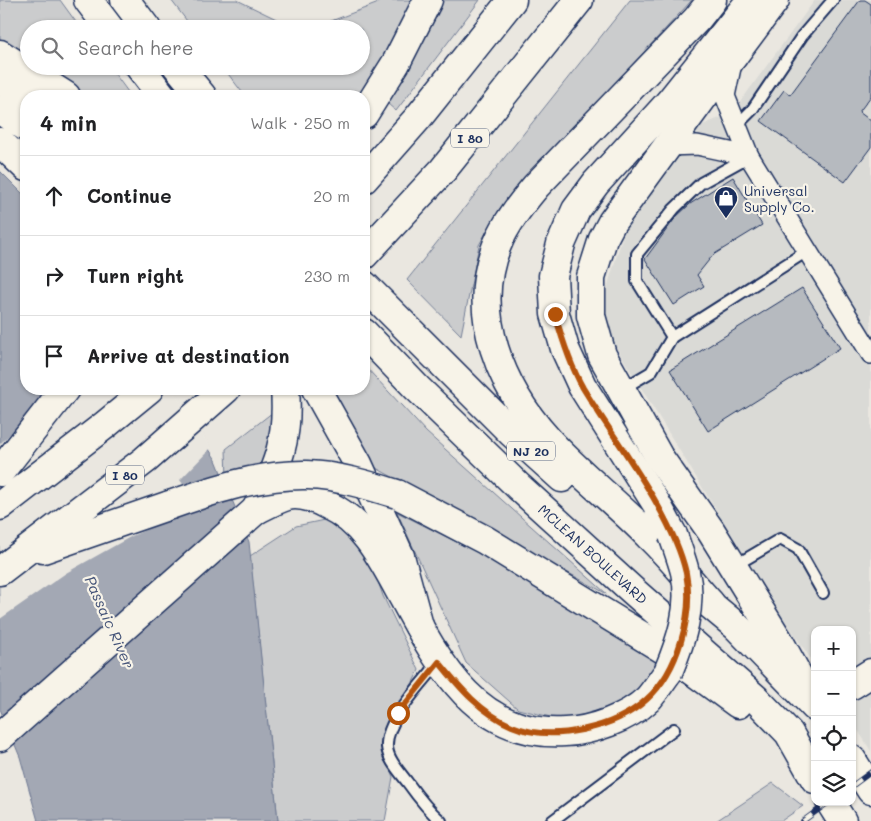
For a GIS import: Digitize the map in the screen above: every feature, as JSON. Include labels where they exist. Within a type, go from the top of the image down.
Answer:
[{"type":"main road","points":[[88,0],[103,20]]},
{"type":"main road","points":[[125,0],[140,20]]},
{"type":"main road","points":[[370,104],[396,63],[428,0]]},
{"type":"main road","points":[[370,172],[417,119],[512,0]]},
{"type":"main road","name":"I 80","points":[[370,249],[449,163],[579,0]]},
{"type":"main road","points":[[559,26],[584,0]]},
{"type":"main road","points":[[710,603],[650,537],[547,439],[521,404],[502,370],[491,342],[487,315],[487,279],[497,246],[514,212],[536,186],[697,19],[712,0]]},
{"type":"main road","points":[[0,737],[256,510],[288,496],[314,498],[337,510],[360,528],[379,553],[439,662],[460,688],[482,709],[513,727],[547,734],[580,731],[612,721],[647,699],[668,672],[681,640],[687,607],[686,574],[673,535],[656,503],[582,386],[565,350],[555,314],[553,276],[561,244],[576,210],[601,176],[668,104],[751,0]]},
{"type":"main road","points":[[775,0],[612,222],[603,239],[591,277],[590,298],[595,336],[602,355],[659,457],[733,566],[779,641],[811,700]]},
{"type":"main road","points":[[0,54],[20,67]]},
{"type":"main road","points":[[668,104],[734,55]]},
{"type":"main road","points":[[33,75],[57,90]]},
{"type":"main road","points":[[146,75],[157,90]]},
{"type":"main road","points":[[184,75],[197,90]]},
{"type":"main road","points":[[0,79],[20,94]]},
{"type":"main road","points":[[0,110],[20,123]]},
{"type":"main road","points":[[0,142],[20,161]]},
{"type":"main road","name":"NJ 20","points":[[370,291],[512,433],[654,561],[710,603],[768,658],[811,703]]},
{"type":"main road","name":"MCLEAN BOULEVARD","points":[[370,339],[430,401],[538,504],[756,699],[789,732],[811,772]]},
{"type":"main road","points":[[0,472],[60,395]]},
{"type":"main road","points":[[0,506],[140,395]]},
{"type":"main road","name":"I 80","points":[[10,564],[145,460],[219,395]]},
{"type":"main road","points":[[256,510],[273,475],[284,443],[287,416],[285,395]]},
{"type":"main road","points":[[319,395],[358,464],[400,556],[419,626]]},
{"type":"main road","points":[[10,564],[218,488],[263,479],[307,475],[352,480],[397,494],[485,540],[663,649],[766,726],[811,775]]},
{"type":"main road","points":[[856,682],[871,673]]},
{"type":"main road","points":[[853,761],[871,790]]},
{"type":"main road","points":[[833,806],[842,821]]},
{"type":"street","points":[[734,55],[725,96],[748,156],[871,354]]},
{"type":"street","points":[[666,146],[697,145],[748,156]]},
{"type":"lane","points":[[736,126],[752,110],[802,36],[832,0]]},
{"type":"lane","points":[[672,337],[637,281],[637,254],[674,209],[701,183],[748,156]]},
{"type":"lane","points":[[621,389],[651,372],[672,337],[807,251]]},
{"type":"lane","points":[[733,566],[780,538],[798,549],[823,593]]},
{"type":"lane","points":[[439,662],[398,713],[387,738],[387,748],[392,761],[430,812],[441,821]]},
{"type":"lane","points":[[552,821],[586,797],[674,728]]},
{"type":"shaded area","points":[[0,0],[60,0],[74,20],[20,20],[20,54],[0,40]]},
{"type":"shaded area","points":[[171,0],[237,0],[278,20],[186,20]]},
{"type":"shaded area","points":[[381,0],[413,0],[367,90],[240,90],[229,75],[370,75],[370,20],[334,20],[376,4]]},
{"type":"shaded area","points":[[443,0],[480,0],[396,111],[388,104]]},
{"type":"shaded area","points":[[630,0],[692,0],[500,208],[479,245],[461,335],[407,280]]},
{"type":"shaded area","points":[[815,0],[871,0],[871,751],[856,727],[856,626],[811,626],[811,659],[776,607],[598,318],[637,189],[688,121],[700,126],[732,113]]},
{"type":"shaded area","points":[[50,75],[116,75],[127,90],[73,90]]},
{"type":"shaded area","points":[[370,371],[426,432],[607,594],[376,468],[336,395],[370,395]]},
{"type":"shaded area","points":[[273,412],[298,417],[292,467],[227,479],[226,449]]},
{"type":"shaded area","points":[[397,512],[548,588],[665,659],[637,693],[575,723],[518,709],[466,663]]},
{"type":"shaded area","points":[[329,519],[369,555],[383,596],[419,670],[381,746],[393,777],[385,821],[278,821],[250,556],[296,526]]},
{"type":"shaded area","points":[[773,783],[803,806],[781,821],[716,821]]},
{"type":"water","name":"Passaic River","points":[[0,171],[20,191],[20,395],[174,395],[216,460],[249,542],[278,821],[38,821],[20,757],[0,709]]},
{"type":"pier","points":[[44,395],[177,395],[211,448],[180,480],[183,484],[223,472],[233,496],[174,517],[132,536],[66,573],[0,619],[0,444],[29,415]]},
{"type":"building","points":[[860,0],[865,0],[871,4],[871,96],[859,112],[871,121],[871,147],[845,182],[761,121],[784,90],[790,95]]},
{"type":"building","points":[[733,177],[762,225],[713,255],[697,275],[704,286],[674,305],[645,259],[676,217],[690,204]]},
{"type":"building","points":[[802,288],[840,348],[708,431],[670,370]]},
{"type":"railway","points":[[856,783],[871,772]]},
{"type":"railway","points":[[803,821],[824,806]]},
{"type":"place","name":"Universal Supply Co.","points":[[726,219]]},
{"type":"route","points":[[398,713],[439,662],[460,688],[482,709],[513,727],[547,734],[580,731],[612,721],[647,699],[668,672],[681,640],[687,607],[686,574],[673,535],[656,503],[582,386],[565,350],[555,314]]}]
